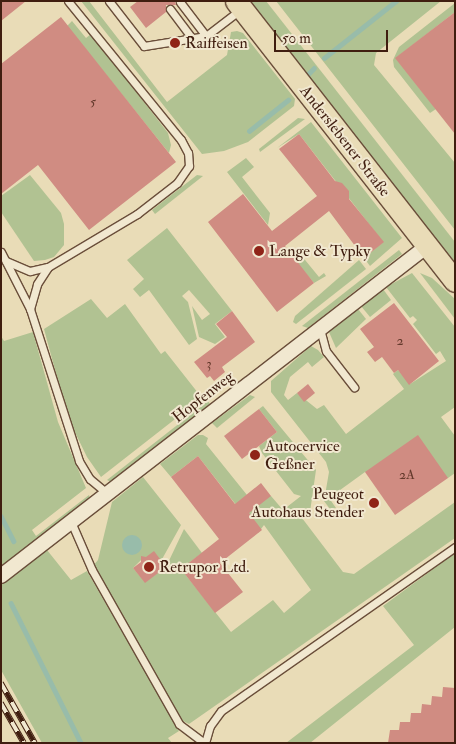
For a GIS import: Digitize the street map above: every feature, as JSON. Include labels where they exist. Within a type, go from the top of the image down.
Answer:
[{"type":"main road","name":"Anderslebener Straße","points":[[239,5],[455,281]]},
{"type":"street","name":"Hopfenweg","points":[[1,576],[72,524],[427,246]]},
{"type":"lane","points":[[6,261],[30,271],[48,267],[138,214],[178,183],[188,166],[188,153],[181,140],[68,1]]},
{"type":"lane","points":[[109,1],[144,46],[206,36],[239,5]]},
{"type":"lane","points":[[180,2],[206,36]]},
{"type":"lane","points":[[170,10],[192,38]]},
{"type":"lane","points":[[1,252],[30,309],[79,461],[90,479],[108,495]]},
{"type":"lane","points":[[30,309],[37,284],[48,267]]},
{"type":"lane","points":[[320,329],[326,351],[354,387]]},
{"type":"lane","points":[[72,524],[92,570],[180,724],[204,743],[210,726],[221,711],[455,547]]},
{"type":"shaded area","points":[[81,1],[89,1],[167,102],[227,55],[231,32],[237,31],[243,33],[295,99],[294,106],[248,142],[224,151],[202,154]]},
{"type":"shaded area","points":[[249,1],[266,1],[455,242],[455,264]]},
{"type":"shaded area","points":[[276,1],[441,1],[376,53],[374,65],[455,163],[455,230]]},
{"type":"shaded area","points":[[455,3],[455,12],[396,58],[436,109],[430,113],[394,67],[393,60],[399,47]]},
{"type":"shaded area","points":[[72,21],[86,38],[91,34],[168,133],[171,145],[169,153],[67,26]]},
{"type":"shaded area","points":[[298,118],[305,119],[260,152],[259,149]]},
{"type":"shaded area","points":[[311,122],[402,238],[370,266],[364,258],[383,242],[299,134],[277,148]]},
{"type":"shaded area","points":[[246,158],[254,167],[242,177],[270,213],[268,225],[227,172]]},
{"type":"shaded area","points":[[30,175],[61,213],[64,224],[64,245],[54,257],[45,260],[34,261],[1,212],[1,196]]},
{"type":"shaded area","points":[[197,175],[203,176],[155,214],[152,210]]},
{"type":"shaded area","points":[[167,228],[232,311],[215,324],[225,337],[215,344],[199,337],[192,306],[202,320],[210,314],[189,290],[182,296],[188,302],[197,339],[189,345],[149,290],[140,297],[133,289],[144,279],[127,260]]},
{"type":"shaded area","points":[[399,250],[402,254],[308,328],[302,326]]},
{"type":"shaded area","points":[[301,255],[319,277],[324,273],[326,276],[314,283],[291,256]]},
{"type":"shaded area","points":[[359,260],[366,269],[296,324],[293,322],[295,316]]},
{"type":"shaded area","points":[[412,273],[455,327],[455,407],[441,417],[455,436],[455,473],[448,478],[365,472],[329,498],[336,508],[330,509],[324,501],[329,472],[326,462],[271,392],[271,381],[311,346],[318,350],[324,357],[312,367],[308,362],[290,377],[284,395],[288,400],[297,393],[317,409],[324,405],[346,434],[404,389],[393,374],[398,370],[410,384],[446,361],[440,351],[436,354],[413,324],[417,320],[413,316],[410,318],[386,287]]},
{"type":"shaded area","points":[[420,273],[432,278],[455,299],[455,319]]},
{"type":"shaded area","points":[[383,289],[391,300],[370,317],[361,306]]},
{"type":"shaded area","points":[[91,299],[107,318],[125,304],[161,354],[165,351],[202,398],[101,477],[87,457],[68,418],[44,329]]},
{"type":"shaded area","points":[[358,309],[366,319],[336,348],[329,332]]},
{"type":"shaded area","points":[[33,332],[58,422],[86,488],[32,530],[36,536],[89,495],[90,498],[1,566],[1,336],[4,341]]},
{"type":"shaded area","points":[[250,395],[255,397],[217,428],[212,423]]},
{"type":"shaded area","points":[[208,401],[210,404],[111,482],[107,480]]},
{"type":"shaded area","points":[[263,406],[316,470],[310,512],[302,518],[343,572],[354,574],[455,502],[455,538],[189,724],[183,721],[93,566],[98,560],[112,502],[143,477],[181,525],[161,561],[144,557],[133,568],[145,582],[166,567],[184,529],[202,553],[181,569],[231,632],[273,600],[284,613],[311,590],[264,525],[258,533],[198,456],[171,477],[160,464],[198,435],[203,435],[208,438],[206,444],[247,495],[271,496],[283,510],[301,496],[294,494],[262,453],[259,446],[277,432],[259,409]]},
{"type":"shaded area","points":[[132,535],[139,538],[142,545],[139,552],[132,555],[125,552],[122,545],[125,538]]},
{"type":"shaded area","points":[[47,550],[71,580],[87,571],[179,731],[168,738],[172,743],[42,743],[1,670],[1,584]]},
{"type":"shaded area","points":[[455,553],[455,627],[310,743],[286,743],[414,645],[383,606]]},
{"type":"building","points":[[1,1],[26,1],[1,21]]},
{"type":"building","points":[[138,1],[175,1],[176,5],[166,5],[166,12],[146,28],[130,7]]},
{"type":"building","points":[[455,12],[455,134],[395,58]]},
{"type":"building","points":[[61,17],[176,162],[89,230],[38,165],[1,194],[1,64]]},
{"type":"building","points":[[299,134],[335,181],[342,183],[349,191],[349,199],[384,242],[364,258],[329,211],[285,246],[314,283],[277,312],[208,222],[243,194],[272,231],[317,196],[279,149]]},
{"type":"building","points":[[394,303],[439,361],[409,385],[398,370],[394,373],[382,357],[375,362],[367,352],[374,347],[360,329]]},
{"type":"building","points":[[232,311],[255,342],[222,367],[225,372],[214,381],[210,376],[207,378],[194,362],[227,337],[216,324]]},
{"type":"building","points":[[308,384],[315,393],[304,402],[297,393]]},
{"type":"building","points":[[259,409],[277,432],[242,459],[224,436]]},
{"type":"building","points":[[418,435],[448,478],[395,515],[365,472]]},
{"type":"building","points":[[198,456],[235,504],[261,483],[271,496],[249,513],[262,530],[220,563],[243,592],[215,613],[181,569],[219,539],[171,477]]},
{"type":"building","name":"Retrupor Ltd.","points":[[154,551],[166,567],[145,583],[133,568],[141,562],[141,556],[146,557]]},
{"type":"building","points":[[443,687],[455,688],[455,743],[388,743],[390,730],[399,730],[400,722],[410,722],[411,713],[421,713],[422,704],[431,705],[432,696],[442,697]]},
{"type":"waterway","points":[[324,58],[396,1]]},
{"type":"waterway","points":[[308,74],[314,68]]},
{"type":"waterway","points":[[249,131],[288,100]]},
{"type":"waterway","points":[[1,516],[14,541]]},
{"type":"waterway","points":[[11,603],[81,743]]},
{"type":"railway","points":[[1,683],[35,743]]},
{"type":"railway","points":[[1,703],[24,743]]},
{"type":"place","name":"Raiffeisen","points":[[175,43]]},
{"type":"place","name":"Lange & Typky","points":[[259,251]]},
{"type":"place","name":"Autocervice Geßner","points":[[255,455]]},
{"type":"place","name":"Peugeot Autohaus Stender","points":[[374,503]]},
{"type":"place","name":"Retrupor Ltd.","points":[[149,567]]}]
